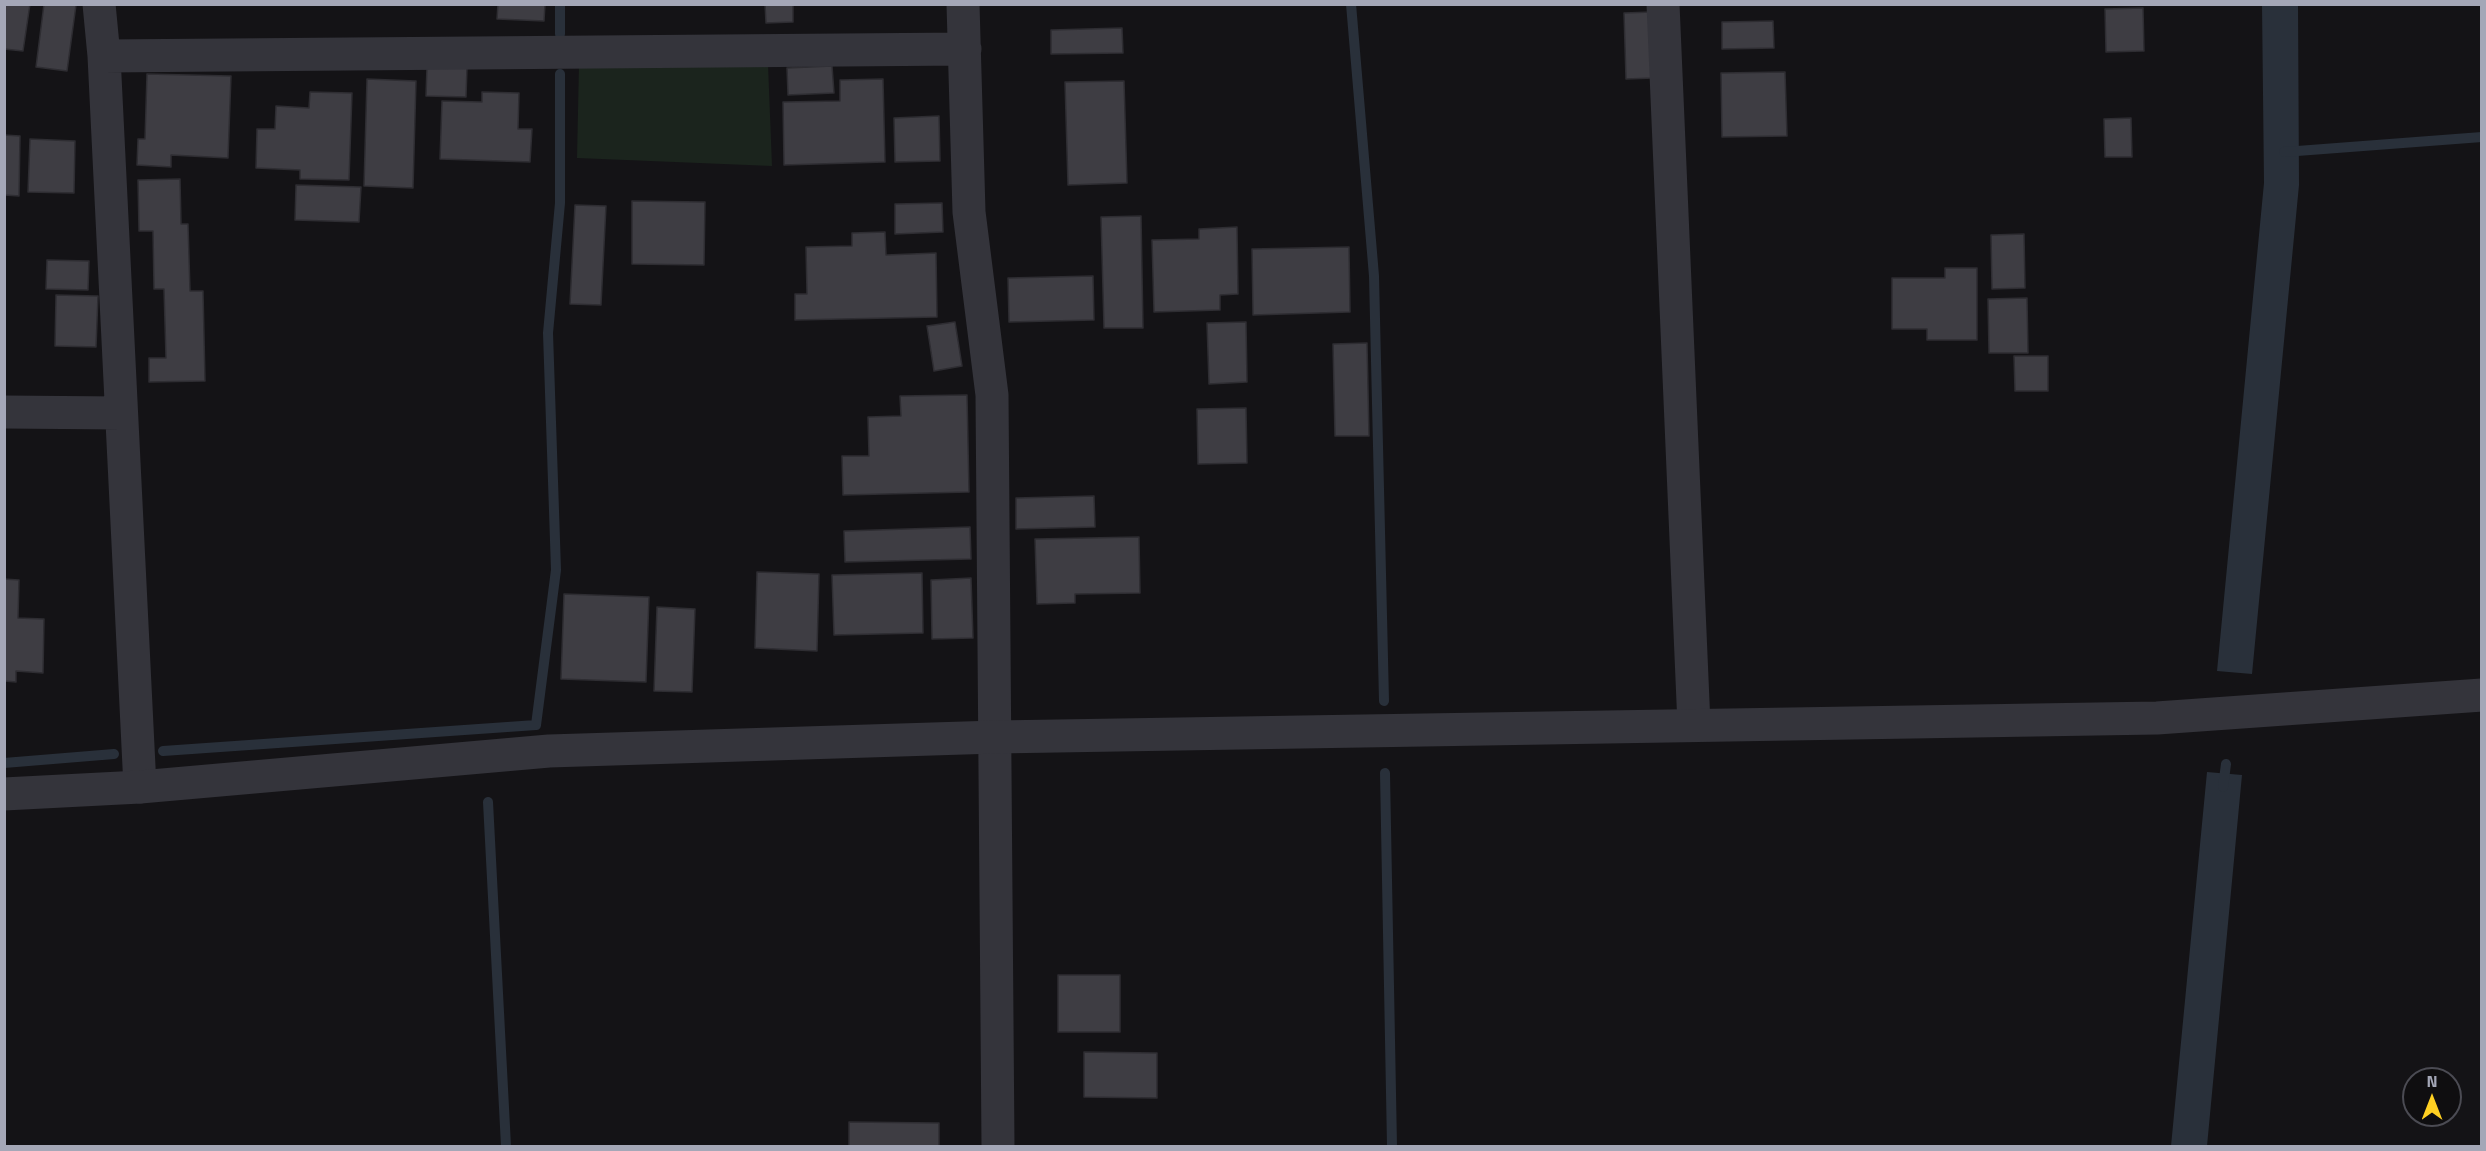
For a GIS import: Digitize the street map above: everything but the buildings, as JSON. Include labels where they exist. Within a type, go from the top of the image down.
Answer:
[{"type":"street","points":[[99,4],[104,56],[140,787]]},
{"type":"street","points":[[963,4],[969,212],[992,395],[998,1146]]},
{"type":"street","points":[[1663,4],[1694,725]]},
{"type":"street","points":[[104,56],[965,49]]},
{"type":"street","points":[[4,412],[121,413]]},
{"type":"street","points":[[4,794],[140,787],[549,751],[996,737],[2157,718],[2481,695]]},
{"type":"shaded area","points":[[2262,5],[2298,5],[2299,185],[2252,674],[2217,671],[2264,183]]},
{"type":"shaded area","points":[[579,64],[768,64],[772,166],[577,158]]},
{"type":"shaded area","points":[[2207,772],[2242,775],[2207,1146],[2171,1146]]},
{"type":"waterway","points":[[560,4],[560,34]]},
{"type":"waterway","points":[[1351,4],[1374,276],[1384,701]]},
{"type":"waterway","points":[[163,751],[536,725],[556,570],[548,333],[560,203],[560,74]]},
{"type":"waterway","points":[[2284,152],[2482,137]]},
{"type":"waterway","points":[[4,763],[114,754]]},
{"type":"waterway","points":[[2223,787],[2226,764]]},
{"type":"waterway","points":[[1385,773],[1392,1146]]},
{"type":"waterway","points":[[488,802],[506,1146]]}]
